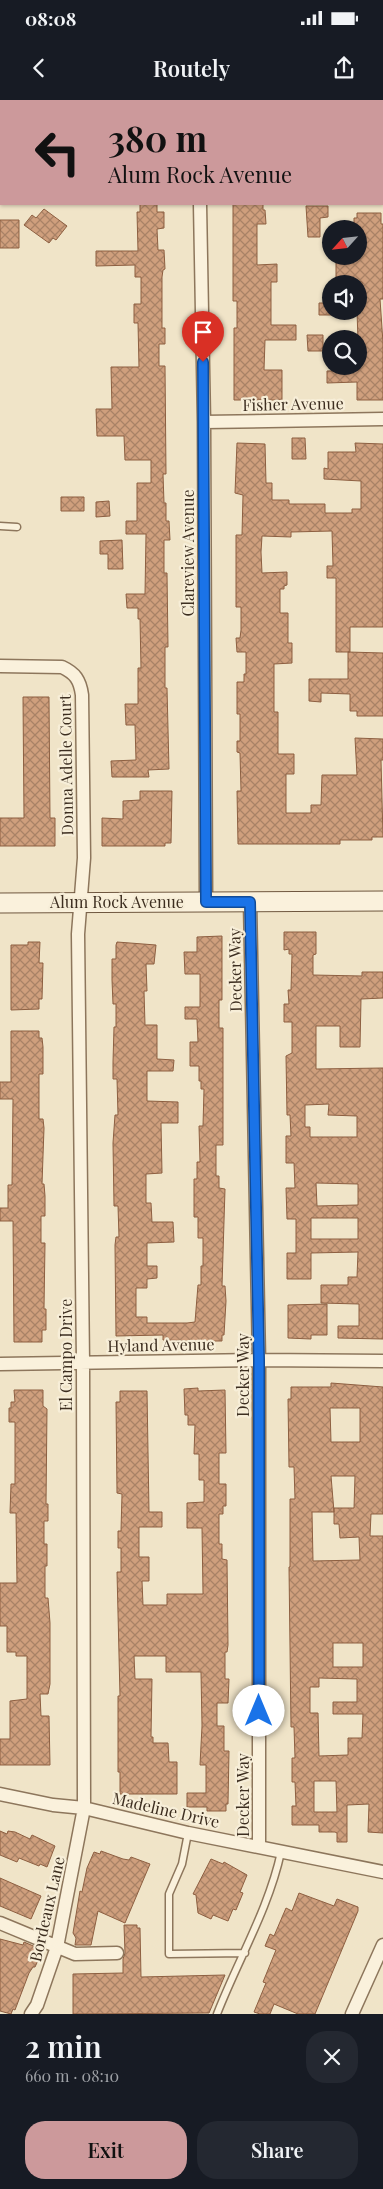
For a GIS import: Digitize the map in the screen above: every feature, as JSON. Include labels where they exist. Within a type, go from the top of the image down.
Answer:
[{"type":"main road","name":"Alum Rock Avenue","points":[[0,903],[383,901]]},
{"type":"street","name":"Clareview Avenue","points":[[200,205],[204,422],[206,902]]},
{"type":"street","name":"Fisher Avenue","points":[[204,422],[383,419]]},
{"type":"street","name":"Donna Adelle Court","points":[[0,666],[62,667],[70,670],[81,686],[84,858],[81,903]]},
{"type":"street","name":"Decker Way","points":[[250,902],[259,1360],[259,1847]]},
{"type":"street","name":"El Campo Drive","points":[[81,903],[78,934],[83,1362],[84,1808]]},
{"type":"street","name":"Hyland Avenue","points":[[0,1364],[383,1360]]},
{"type":"street","name":"Madeline Drive","points":[[0,1794],[53,1805],[84,1808],[188,1833],[383,1872]]},
{"type":"street","name":"Bordeaux Lane","points":[[31,2014],[37,2005],[57,1947],[84,1808]]},
{"type":"street","points":[[0,1923],[76,1954],[117,1953]]},
{"type":"street","points":[[352,2014],[383,1945]]},
{"type":"lane","points":[[0,526],[17,527]]},
{"type":"lane","points":[[188,1833],[182,1864],[169,1894],[170,1954],[245,1953]]},
{"type":"lane","points":[[218,2014],[245,1953],[278,1867],[281,1852]]},
{"type":"building","points":[[140,205],[157,205],[157,212],[164,212],[164,228],[157,229],[158,250],[164,250],[165,269],[163,270],[162,277],[162,328],[165,328],[165,344],[159,344],[159,366],[165,366],[166,474],[163,474],[164,503],[166,503],[166,521],[169,521],[170,540],[164,540],[164,573],[167,573],[168,647],[165,647],[165,688],[167,688],[169,769],[148,770],[149,777],[112,777],[111,761],[136,760],[135,725],[126,725],[125,704],[138,704],[138,668],[141,668],[140,619],[138,619],[138,608],[127,608],[126,594],[145,594],[146,534],[126,534],[126,521],[137,521],[137,483],[151,483],[151,460],[125,460],[124,436],[97,436],[96,409],[112,409],[111,367],[139,367],[138,323],[134,323],[134,304],[141,304],[141,277],[135,277],[135,265],[96,266],[96,251],[138,251],[137,212],[140,212]]},
{"type":"building","points":[[233,205],[263,205],[266,224],[257,224],[257,265],[277,264],[277,282],[271,282],[271,325],[296,325],[296,340],[265,340],[264,370],[282,370],[282,400],[234,400],[234,328],[237,328],[237,301],[233,301]]},
{"type":"building","points":[[306,206],[328,206],[328,217],[320,218],[320,237],[308,237]]},
{"type":"building","points":[[44,209],[67,226],[56,240],[53,238],[49,243],[24,225],[32,215],[36,218]]},
{"type":"building","points":[[357,213],[381,213],[381,224],[383,224],[383,299],[380,299],[383,343],[383,400],[357,400],[357,382],[327,383],[327,375],[367,375],[367,330],[358,330],[357,320],[367,320],[367,275],[336,275],[336,265],[368,265],[368,220],[354,220],[354,218],[357,218]]},
{"type":"building","points":[[0,220],[19,220],[19,248],[0,248]]},
{"type":"building","points":[[319,303],[322,303],[322,315],[319,315]]},
{"type":"building","points":[[307,335],[322,335],[322,351],[308,351]]},
{"type":"building","points":[[292,438],[305,438],[306,459],[292,459]]},
{"type":"building","points":[[237,443],[265,444],[266,483],[272,483],[272,500],[289,500],[289,504],[325,504],[325,513],[352,513],[352,509],[361,509],[361,481],[324,479],[324,468],[328,469],[328,452],[356,452],[355,443],[383,444],[383,627],[350,627],[350,652],[336,652],[336,578],[327,578],[327,566],[333,566],[332,531],[291,532],[291,537],[262,536],[261,552],[262,573],[287,572],[287,585],[284,586],[284,589],[280,589],[280,613],[288,613],[288,643],[292,643],[292,663],[274,664],[274,712],[278,712],[278,754],[294,754],[294,774],[286,774],[286,813],[311,813],[311,805],[321,805],[322,775],[357,775],[355,738],[383,739],[383,760],[381,760],[383,837],[372,837],[372,840],[340,840],[340,844],[238,844],[237,791],[241,791],[240,753],[237,752],[237,741],[240,741],[240,714],[237,714],[237,682],[244,682],[246,652],[237,652],[236,638],[240,638],[241,607],[236,607],[236,535],[242,535],[243,495],[235,493]]},
{"type":"building","points":[[61,497],[84,497],[84,511],[61,511]]},
{"type":"building","points":[[109,501],[110,516],[96,517],[96,502]]},
{"type":"building","points":[[122,540],[123,569],[108,569],[108,554],[100,554],[100,541]]},
{"type":"building","points":[[348,652],[383,653],[383,716],[357,716],[357,711],[350,711],[350,694],[321,693],[321,702],[309,701],[309,679],[348,679]]},
{"type":"building","points":[[23,697],[49,697],[50,818],[55,818],[55,846],[0,846],[0,818],[24,818]]},
{"type":"building","points":[[140,791],[172,791],[171,843],[165,843],[165,846],[102,846],[102,818],[123,819],[123,801],[140,800]]},
{"type":"building","points":[[284,932],[316,932],[316,954],[313,955],[313,975],[362,976],[362,972],[383,972],[383,998],[361,999],[360,1047],[340,1047],[340,1026],[316,1026],[316,1069],[383,1068],[383,1339],[338,1338],[338,1326],[359,1326],[359,1304],[321,1303],[321,1285],[348,1285],[348,1277],[357,1277],[358,1252],[311,1253],[311,1279],[287,1279],[287,1253],[296,1253],[296,1219],[287,1219],[286,1188],[295,1188],[294,1163],[286,1163],[286,1136],[291,1136],[290,1115],[287,1115],[286,1056],[292,1053],[292,1022],[284,1022],[284,1004],[289,1004],[288,990],[291,990],[292,954],[289,954],[289,949],[284,950]],"holes":[[[329,1104],[328,1115],[357,1116],[357,1137],[310,1137],[310,1127],[305,1127],[305,1105]],[[316,1183],[358,1184],[358,1205],[317,1206]],[[311,1218],[358,1218],[358,1239],[311,1239]]]},
{"type":"building","points":[[222,936],[222,1000],[219,1000],[219,1028],[223,1028],[223,1145],[216,1145],[216,1176],[219,1176],[219,1188],[225,1189],[222,1286],[225,1286],[226,1301],[224,1335],[222,1335],[222,1341],[163,1340],[163,1335],[116,1336],[115,1245],[116,1237],[119,1237],[118,1206],[114,1206],[113,1143],[115,1115],[118,1115],[117,1079],[113,1079],[116,1004],[113,1004],[112,959],[116,959],[117,942],[156,945],[154,964],[146,964],[147,991],[144,991],[145,1025],[157,1025],[157,1059],[174,1060],[173,1071],[147,1071],[147,1101],[178,1102],[178,1123],[161,1123],[162,1173],[146,1174],[146,1203],[151,1203],[152,1222],[173,1222],[174,1242],[147,1243],[147,1266],[157,1266],[157,1278],[147,1279],[147,1288],[136,1288],[136,1317],[147,1317],[147,1323],[195,1322],[198,1285],[201,1285],[201,1266],[203,1266],[203,1238],[198,1238],[198,1217],[194,1217],[194,1179],[197,1179],[197,1162],[200,1162],[199,1126],[203,1126],[204,1089],[201,1089],[201,1081],[199,1081],[199,1066],[190,1066],[190,1042],[198,1042],[197,1019],[185,1019],[185,1007],[200,1007],[200,974],[185,974],[184,952],[197,952],[197,937]]},
{"type":"building","points":[[28,942],[40,942],[39,963],[43,963],[42,999],[39,999],[39,1009],[11,1010],[11,945],[28,945]]},
{"type":"building","points":[[11,1031],[39,1031],[39,1038],[42,1038],[43,1047],[43,1074],[39,1074],[39,1119],[43,1119],[44,1128],[42,1184],[44,1184],[45,1216],[41,1216],[41,1243],[45,1243],[44,1309],[46,1309],[46,1330],[42,1330],[42,1342],[14,1342],[13,1221],[0,1221],[0,1208],[8,1208],[8,1185],[12,1185],[13,1099],[0,1099],[0,1082],[11,1082]]},
{"type":"building","points":[[327,1304],[327,1335],[311,1335],[311,1339],[288,1338],[288,1305]]},
{"type":"building","points":[[331,1383],[383,1387],[383,1514],[371,1514],[370,1536],[383,1536],[383,1833],[368,1832],[369,1804],[347,1805],[347,1842],[337,1842],[337,1833],[335,1832],[319,1832],[319,1825],[292,1825],[292,1806],[296,1806],[295,1782],[292,1782],[292,1758],[295,1758],[294,1727],[291,1727],[289,1567],[290,1499],[295,1499],[294,1467],[289,1467],[288,1399],[291,1399],[291,1387],[331,1387]],"holes":[[[330,1408],[360,1408],[360,1442],[331,1442]],[[331,1476],[355,1476],[354,1508],[334,1508],[334,1512]],[[312,1512],[334,1512],[334,1524],[339,1524],[340,1538],[359,1537],[360,1560],[313,1561]],[[333,1643],[363,1643],[363,1667],[333,1667]],[[319,1678],[357,1679],[357,1702],[333,1702],[333,1714],[363,1714],[362,1738],[348,1738],[348,1755],[319,1756],[318,1713],[310,1713],[310,1687],[319,1687]],[[314,1781],[336,1781],[337,1812],[314,1812]]]},
{"type":"building","points":[[198,1388],[198,1391],[225,1390],[226,1453],[219,1453],[219,1484],[226,1484],[226,1506],[223,1506],[223,1514],[219,1514],[219,1544],[222,1544],[222,1559],[227,1560],[228,1645],[227,1652],[225,1652],[225,1679],[229,1679],[228,1703],[217,1703],[217,1726],[224,1726],[224,1751],[229,1751],[228,1804],[226,1804],[226,1811],[207,1811],[207,1807],[187,1807],[187,1793],[206,1793],[206,1765],[200,1765],[202,1726],[201,1672],[166,1672],[166,1656],[134,1656],[135,1679],[152,1679],[151,1737],[153,1737],[153,1743],[168,1743],[169,1762],[177,1762],[177,1794],[120,1794],[120,1772],[118,1772],[118,1696],[120,1696],[117,1572],[121,1572],[121,1548],[118,1548],[118,1531],[121,1531],[122,1494],[117,1493],[116,1402],[120,1402],[120,1391],[147,1391],[149,1512],[162,1512],[162,1527],[139,1527],[139,1557],[149,1557],[149,1581],[142,1581],[143,1605],[167,1605],[167,1594],[203,1594],[202,1528],[187,1528],[187,1503],[204,1502],[204,1480],[199,1480],[199,1454],[194,1454],[195,1425],[188,1425],[188,1415],[185,1415],[184,1389]]},
{"type":"building","points":[[14,1390],[43,1390],[43,1406],[47,1409],[46,1504],[48,1504],[48,1521],[44,1521],[44,1544],[47,1544],[45,1598],[48,1598],[50,1623],[50,1684],[48,1694],[40,1694],[41,1716],[49,1716],[50,1765],[0,1765],[0,1739],[10,1739],[10,1701],[27,1699],[27,1656],[16,1656],[16,1652],[7,1652],[7,1626],[0,1626],[0,1583],[17,1583],[16,1513],[10,1513],[11,1484],[15,1484],[15,1422],[9,1422],[9,1408],[11,1408],[11,1402],[15,1402]]},
{"type":"building","points":[[0,1831],[7,1834],[8,1831],[15,1832],[30,1839],[32,1835],[55,1846],[47,1867],[19,1858],[17,1862],[0,1855]]},
{"type":"building","points":[[101,1851],[123,1859],[129,1860],[131,1857],[150,1864],[125,1923],[98,1911],[91,1945],[75,1945],[76,1938],[73,1933],[80,1891],[82,1892],[87,1868],[94,1852],[100,1854]]},
{"type":"building","points":[[211,1859],[223,1864],[224,1862],[247,1875],[240,1892],[243,1893],[236,1910],[233,1909],[228,1921],[213,1915],[211,1919],[198,1913],[196,1895],[193,1894]]},
{"type":"building","points":[[0,1878],[41,1896],[31,1919],[0,1906]]},
{"type":"building","points":[[299,1893],[334,1906],[337,1899],[358,1907],[358,1911],[315,2014],[298,2014],[274,2004],[270,2014],[254,2012],[266,1983],[263,1982],[276,1950],[265,1946],[270,1934],[274,1936],[286,1908],[292,1911]]},
{"type":"building","points":[[124,1925],[137,1925],[137,1928],[140,1928],[141,1977],[225,1975],[209,2013],[73,2014],[73,1974],[123,1973],[125,1953]]},
{"type":"building","points":[[0,1939],[23,1945],[24,1942],[38,1948],[36,1952],[41,1954],[35,1967],[29,1973],[15,2010],[13,2009],[11,2014],[0,2011]]},
{"type":"route","points":[[203,362],[206,902],[250,902],[259,1360],[259,1711]]}]
